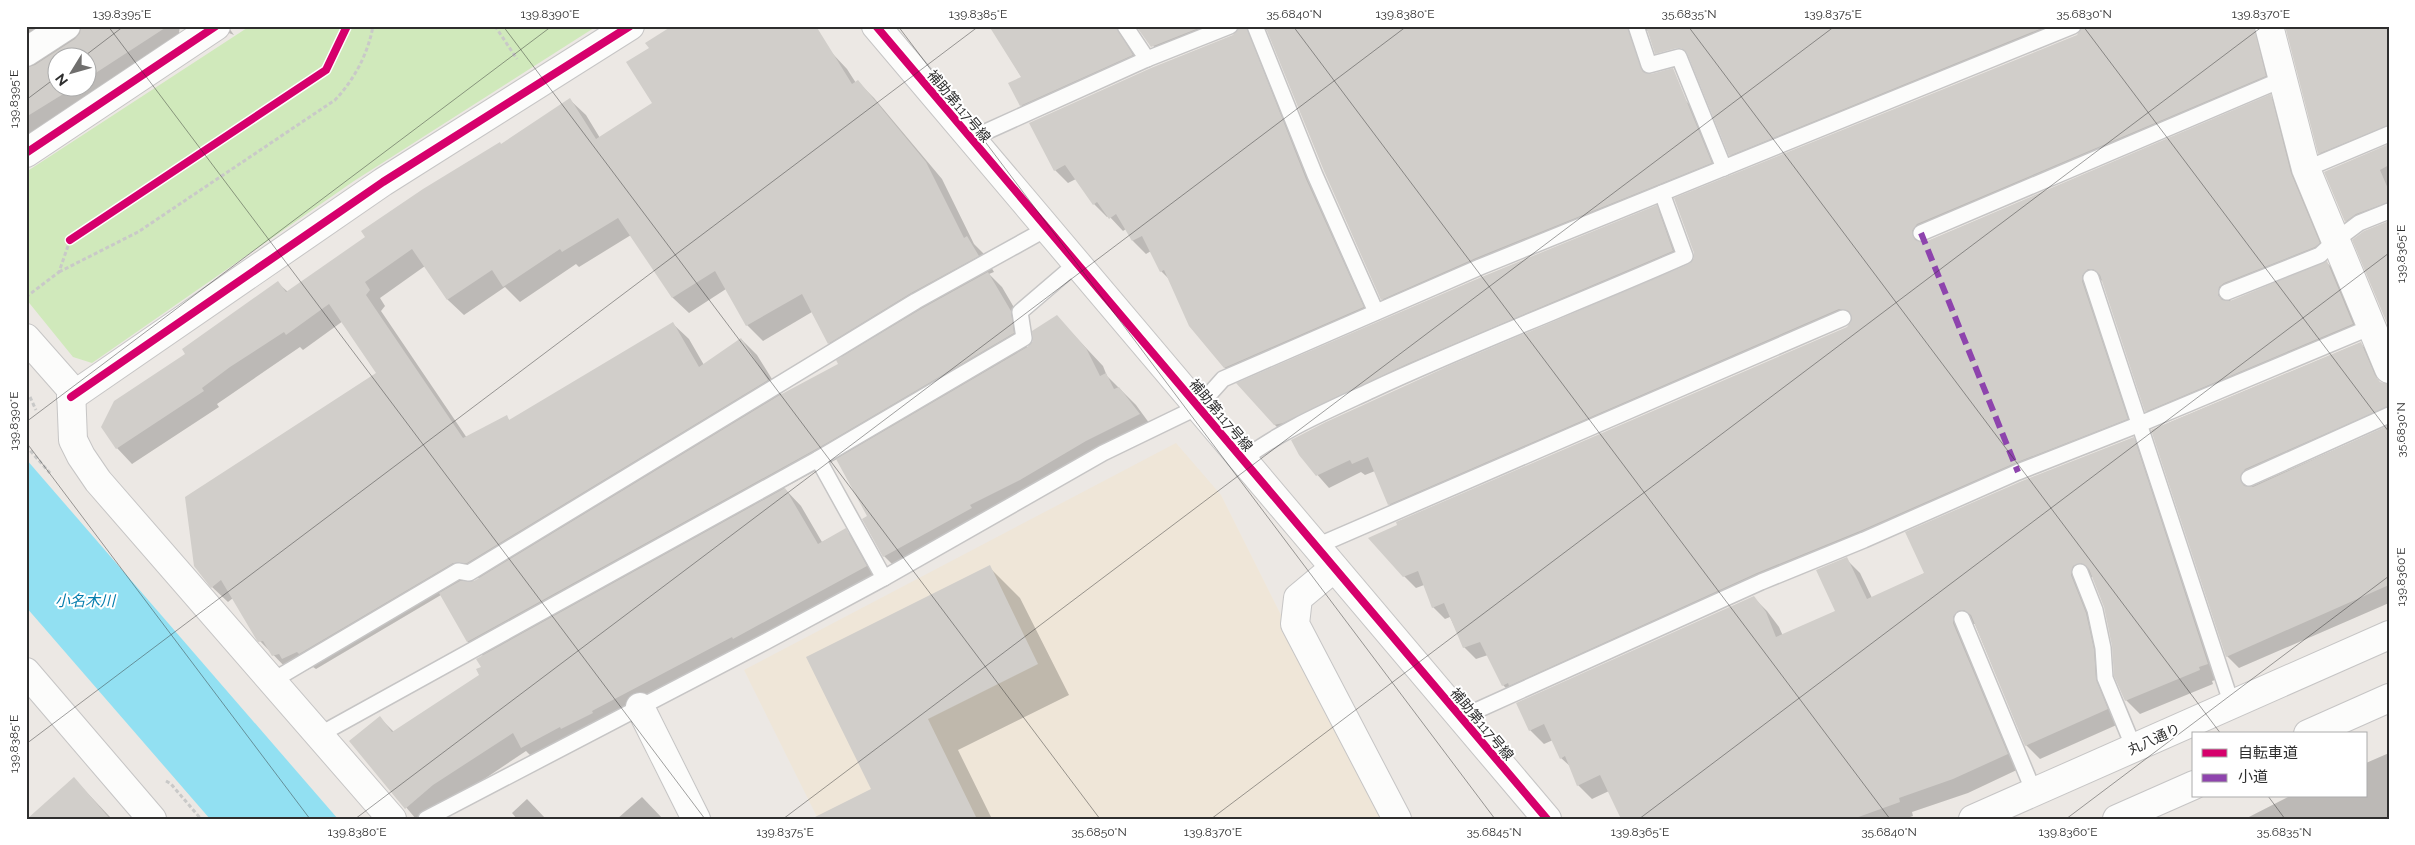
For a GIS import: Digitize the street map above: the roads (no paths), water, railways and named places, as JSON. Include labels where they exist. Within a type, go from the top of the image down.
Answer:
[{"type":"street","points":[[26,52],[66,26]]},
{"type":"street","points":[[26,153],[216,26]]},
{"type":"street","points":[[71,397],[383,182],[630,26]]},
{"type":"street","name":"補助第117号線","points":[[876,26],[1547,819]]},
{"type":"street","points":[[2269,26],[2306,168],[2389,369]]},
{"type":"street","points":[[26,338],[71,388],[73,440],[98,481],[392,819]]},
{"type":"street","points":[[1334,568],[1298,598],[1295,624],[1397,819]]},
{"type":"street","name":"丸八通り","points":[[1973,819],[2389,635]]},
{"type":"street","points":[[26,672],[152,819]]},
{"type":"street","points":[[2312,732],[2389,698]]},
{"type":"street","points":[[640,707],[696,819]]},
{"type":"street","points":[[2121,818],[2192,786]]},
{"type":"lane","points":[[1125,26],[1147,59]]},
{"type":"lane","points":[[970,138],[1147,59],[1230,26]]},
{"type":"lane","points":[[1255,26],[1315,175],[1376,312]]},
{"type":"lane","points":[[1636,26],[1649,65],[1679,57],[1724,168]]},
{"type":"lane","points":[[426,819],[884,578],[1103,453],[1198,407],[1223,380],[1480,267],[2073,26]]},
{"type":"lane","points":[[1921,233],[2283,79]]},
{"type":"lane","points":[[2306,168],[2389,134]]},
{"type":"lane","points":[[1242,460],[1281,432],[1418,368],[1591,298],[1685,256],[1662,193]]},
{"type":"lane","points":[[2227,292],[2320,255],[2360,223],[2389,211]]},
{"type":"lane","points":[[272,681],[458,572],[469,573],[916,301],[1046,228]]},
{"type":"lane","points":[[319,735],[818,459],[1024,338],[1020,312],[1076,264]]},
{"type":"lane","points":[[2091,278],[2232,705]]},
{"type":"lane","points":[[1317,546],[1843,318]]},
{"type":"lane","points":[[1460,718],[1761,582],[1864,540],[2018,472],[2140,424],[2371,327]]},
{"type":"lane","points":[[2249,478],[2389,416]]},
{"type":"lane","points":[[818,459],[884,578]]},
{"type":"lane","points":[[2080,572],[2095,610],[2105,678],[2134,748]]},
{"type":"lane","points":[[1962,619],[2034,792]]},
{"type":"water","name":"小名木川","points":[[26,459],[338,819],[210,819],[26,607]]}]
